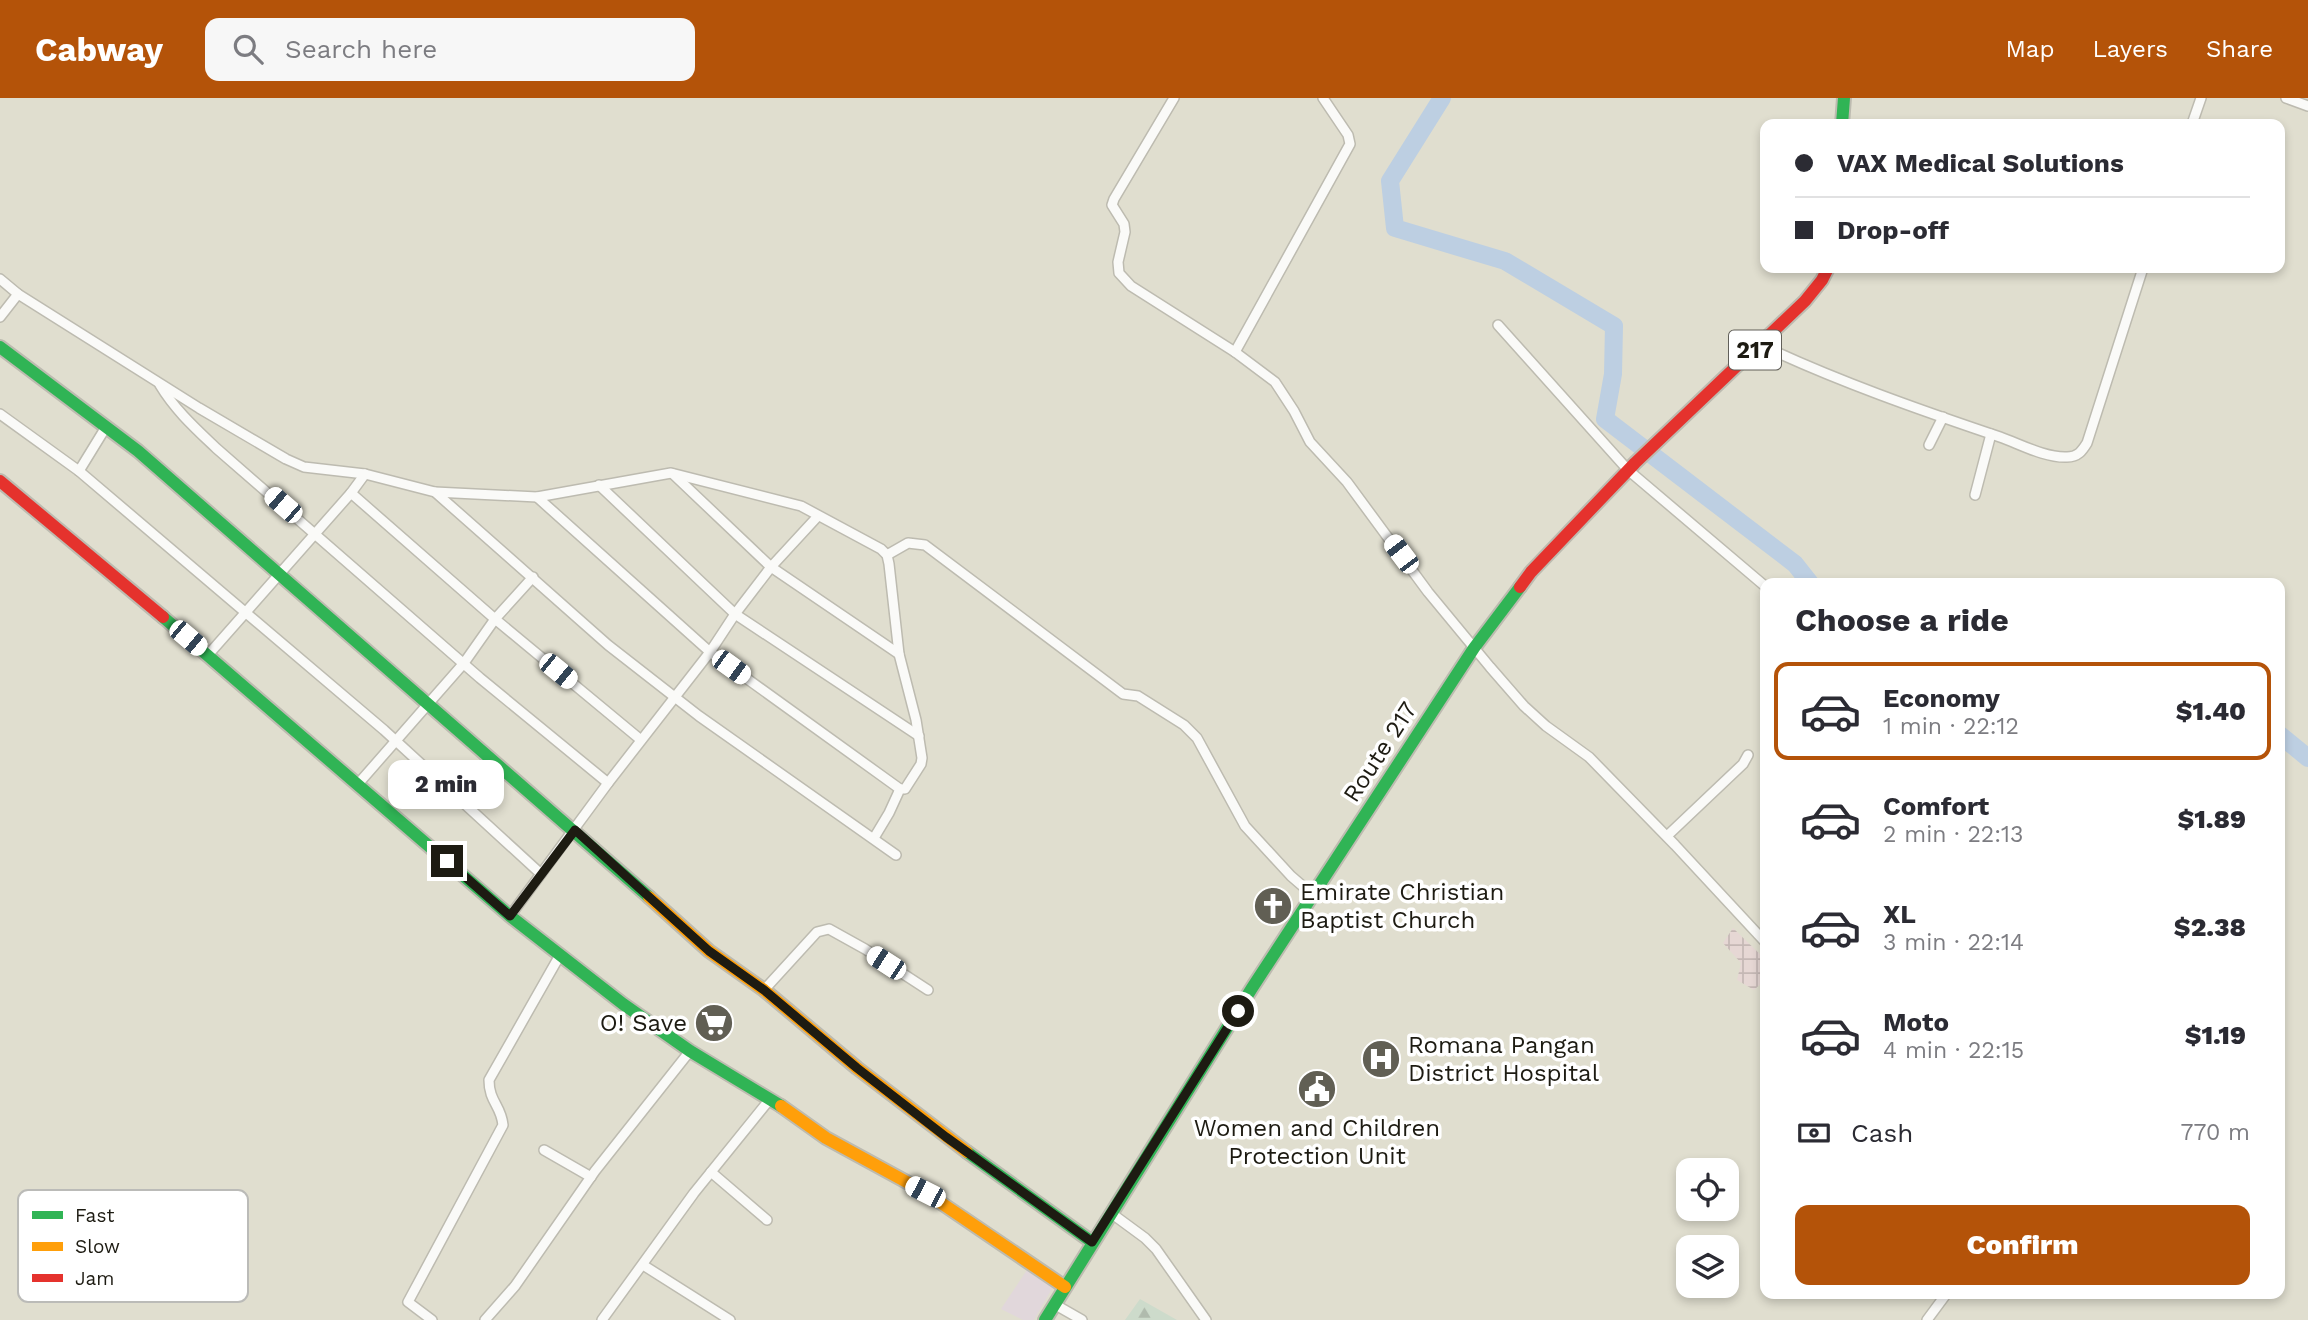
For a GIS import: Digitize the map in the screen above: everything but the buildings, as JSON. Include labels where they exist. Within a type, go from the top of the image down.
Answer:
[{"type":"main road","points":[[1842,119],[1843,98]]},
{"type":"main road","name":"Route 217","points":[[1045,1320],[1313,895],[1474,648],[1531,572],[1632,466],[1805,301],[1826,273]]},
{"type":"main road","points":[[0,347],[138,451],[575,830],[709,951],[764,990],[857,1068],[946,1137],[1092,1242]]},
{"type":"main road","points":[[0,481],[208,655],[510,916],[623,1004],[690,1051],[865,1161],[925,1192],[1065,1287]]},
{"type":"street","points":[[1174,98],[1112,205],[1124,224],[1125,232],[1118,262],[1119,273],[1130,286],[1235,352],[1275,382],[1310,442],[1347,482],[1428,592],[1524,706],[1546,726],[1589,757],[1760,937]]},
{"type":"street","points":[[1235,352],[1350,144],[1348,135],[1324,98]]},
{"type":"street","points":[[2194,119],[2201,98]]},
{"type":"street","points":[[2286,98],[2308,106]]},
{"type":"street","points":[[1760,345],[1793,360],[1991,434],[2063,457],[2080,454],[2087,443],[2141,273]]},
{"type":"street","points":[[0,279],[18,294],[158,382],[286,459],[304,467],[365,474],[435,492],[537,497],[671,473],[801,506],[881,549],[887,555],[899,654],[919,736],[921,764],[905,789],[900,789],[710,652],[537,497]]},
{"type":"street","points":[[0,317],[18,294]]},
{"type":"street","points":[[1498,325],[1632,466],[1760,582]]},
{"type":"street","points":[[158,382],[184,418],[480,678],[608,783]]},
{"type":"street","points":[[0,414],[79,471],[396,740],[541,874]]},
{"type":"street","points":[[1929,445],[1943,417]]},
{"type":"street","points":[[79,471],[106,427]]},
{"type":"street","points":[[1975,495],[1991,434]]},
{"type":"street","points":[[671,473],[771,567],[899,654]]},
{"type":"street","points":[[208,655],[365,474]]},
{"type":"street","points":[[599,485],[735,614],[919,736]]},
{"type":"street","points":[[435,492],[608,645],[699,716],[896,855]]},
{"type":"street","points":[[351,493],[495,619],[641,740]]},
{"type":"street","points":[[510,916],[771,567],[818,516]]},
{"type":"street","points":[[887,555],[908,543],[925,545],[1123,694],[1138,696],[1184,725],[1205,751],[1245,826],[1291,876],[1313,895]]},
{"type":"street","points":[[358,784],[464,663],[495,619],[533,577]]},
{"type":"street","points":[[1667,836],[1743,764],[1748,755]]},
{"type":"street","points":[[874,838],[900,789]]},
{"type":"street","points":[[764,990],[817,932],[829,929],[929,990]]},
{"type":"street","points":[[432,1320],[408,1302],[503,1125],[499,1108],[489,1094],[489,1080],[561,956]]},
{"type":"street","points":[[485,1320],[515,1286],[591,1177],[690,1051]]},
{"type":"street","points":[[602,1320],[711,1172],[770,1099]]},
{"type":"street","points":[[544,1150],[591,1177]]},
{"type":"street","points":[[711,1172],[767,1220]]},
{"type":"street","points":[[1111,1213],[1156,1249],[1206,1320]]},
{"type":"street","points":[[643,1265],[730,1320]]},
{"type":"street","points":[[1927,1320],[1943,1299]]},
{"type":"street","points":[[1054,1304],[1082,1320]]},
{"type":"shaded area","points":[[1733,928],[1760,954],[1760,984],[1754,990],[1737,980],[1741,963],[1723,943]]},
{"type":"shaded area","points":[[1027,1270],[1053,1287],[1034,1320],[1023,1320],[1001,1309]]},
{"type":"green space","points":[[1140,1299],[1177,1320],[1125,1320]]},
{"type":"waterway","points":[[1442,98],[1390,181],[1395,228],[1505,261],[1614,326],[1613,374],[1605,419],[1795,564],[1806,578]]},
{"type":"waterway","points":[[2285,739],[2308,758]]},
{"type":"traffic: fast","points":[[1842,119],[1844,98]]},
{"type":"traffic: fast","points":[[0,347],[138,451],[649,897]]},
{"type":"traffic: fast","points":[[1045,1320],[1252,988],[1474,648],[1520,587]]},
{"type":"traffic: fast","points":[[163,617],[510,916],[623,1004],[690,1051],[781,1106]]},
{"type":"traffic: fast","points":[[967,1152],[1092,1242]]},
{"type":"traffic: slow","points":[[649,897],[709,951],[764,990],[857,1068],[967,1152]]},
{"type":"traffic: slow","points":[[781,1106],[826,1138],[925,1192],[1065,1287]]},
{"type":"traffic: jam","points":[[1520,587],[1531,572],[1635,463],[1805,301],[1826,273]]},
{"type":"traffic: jam","points":[[0,481],[163,617]]},
{"type":"place","name":"Emirate Christian Baptist Church","points":[[1273,906]]},
{"type":"place","name":"O! Save","points":[[714,1023]]},
{"type":"place","name":"Romana Pangan District Hospital","points":[[1381,1059]]},
{"type":"place","name":"Women and Children Protection Unit","points":[[1317,1089]]},
{"type":"route","points":[[447,861],[510,916],[575,830],[709,951],[764,990],[857,1068],[946,1137],[1092,1242],[1238,1011]]}]
